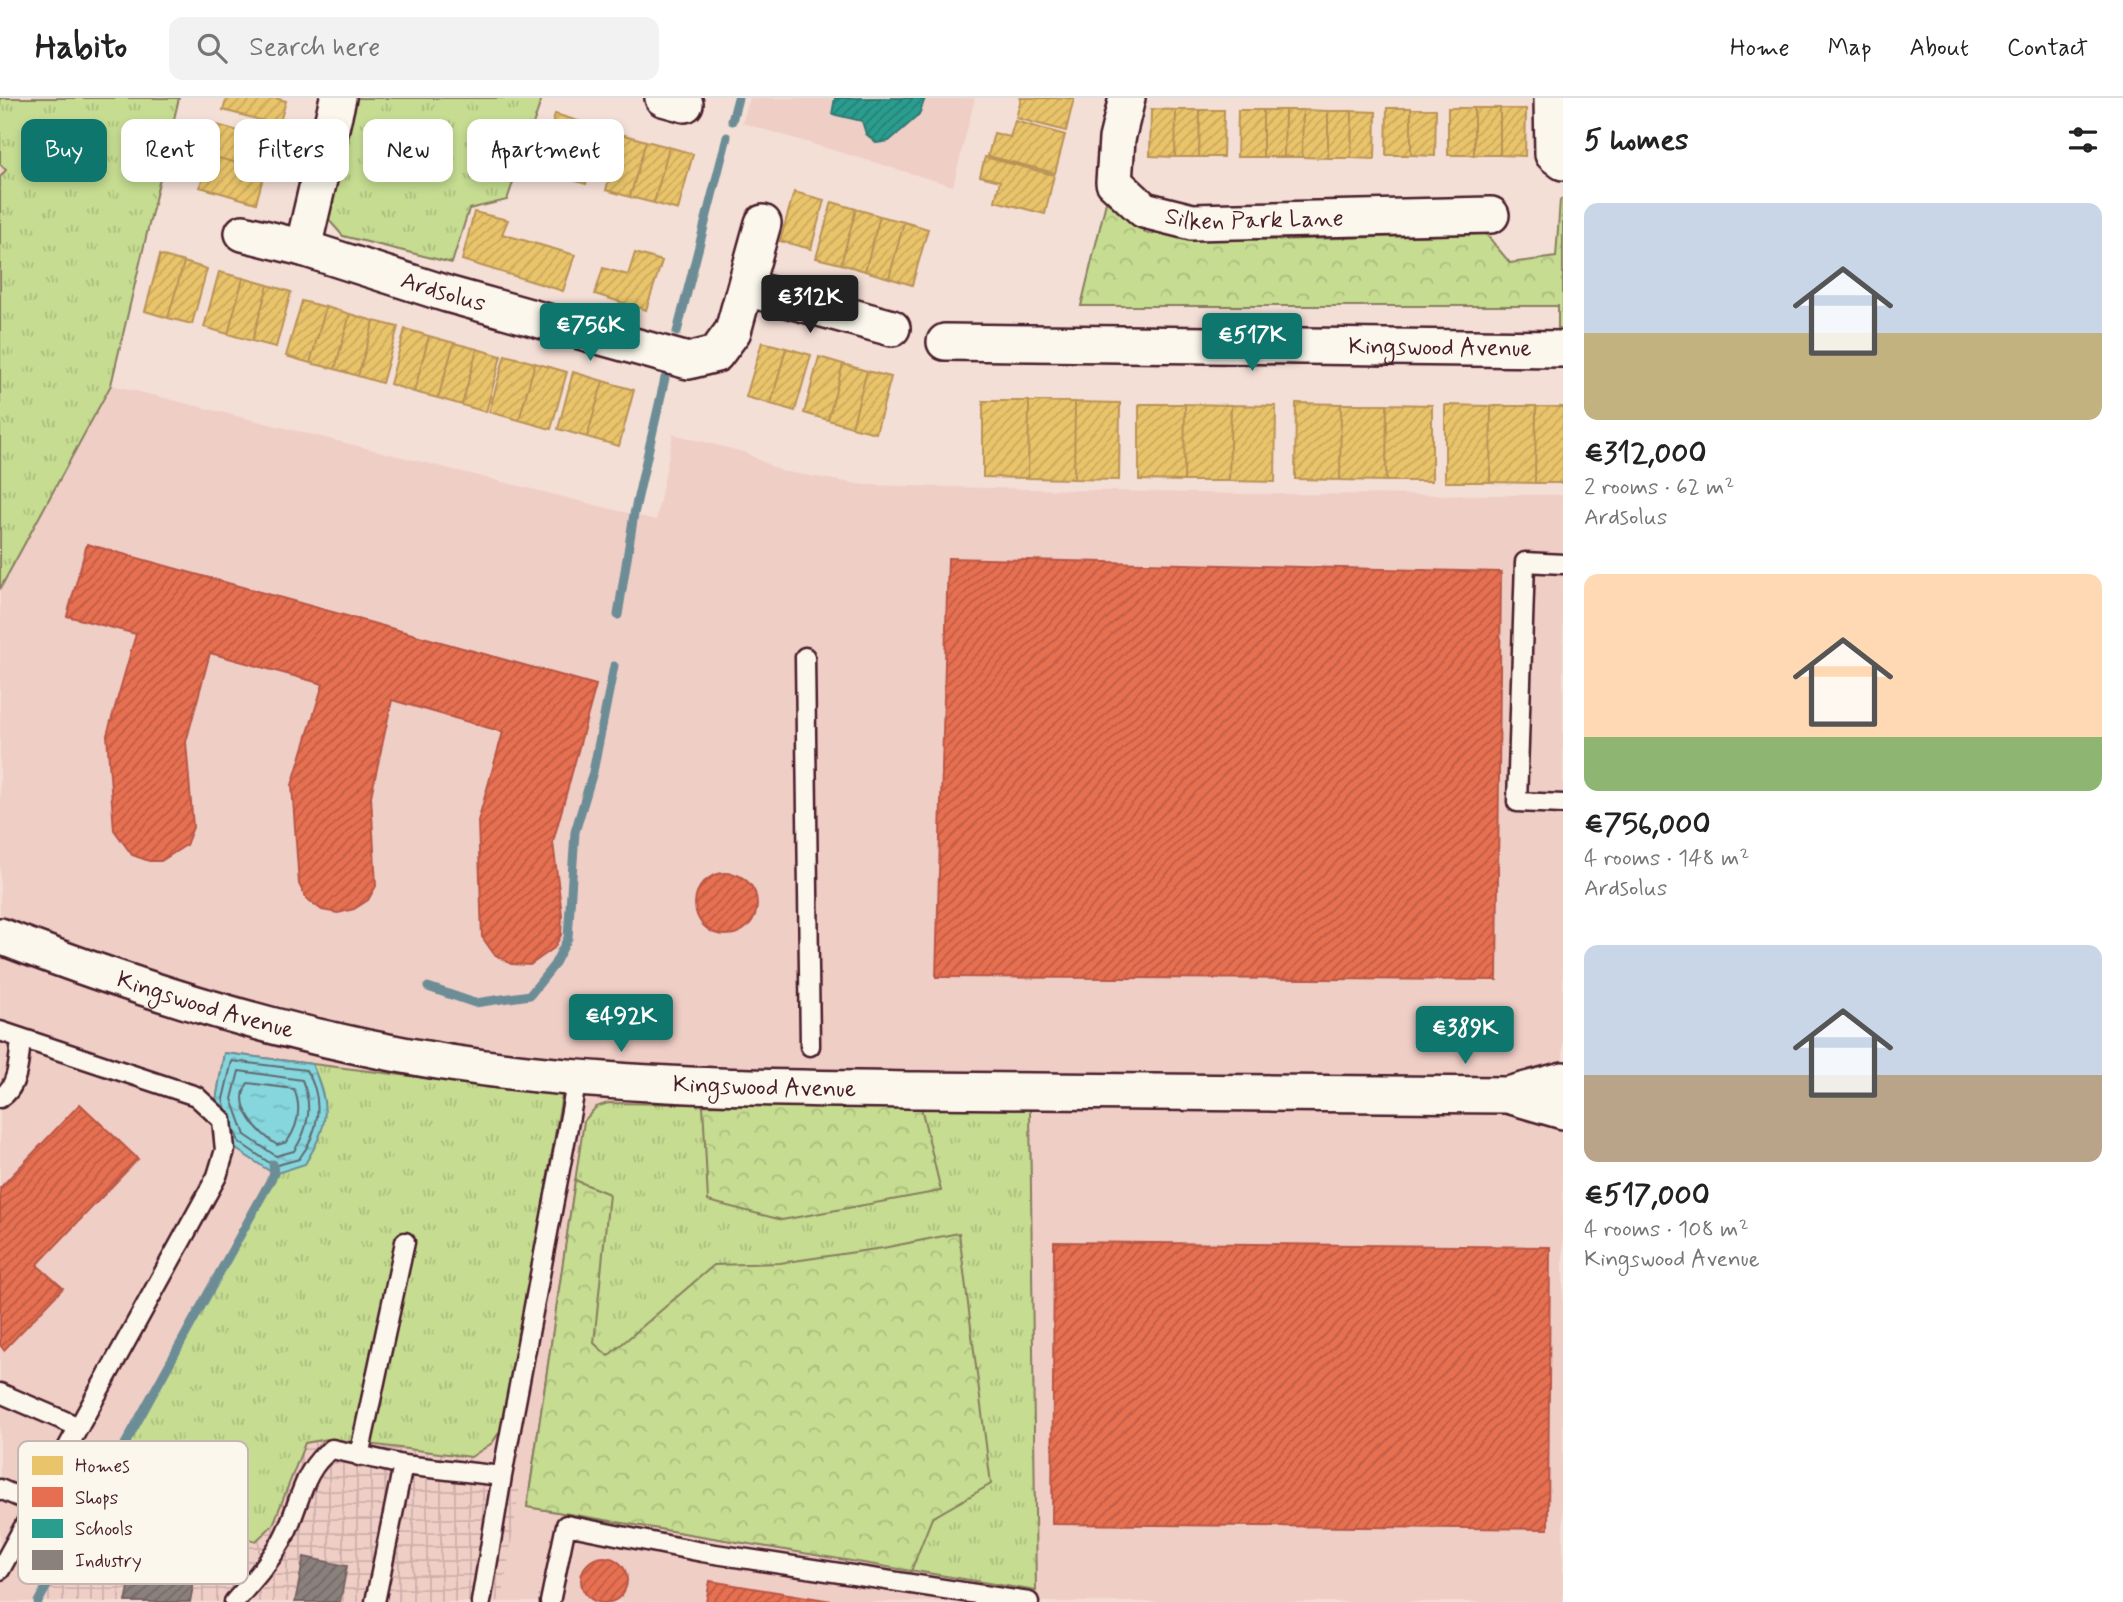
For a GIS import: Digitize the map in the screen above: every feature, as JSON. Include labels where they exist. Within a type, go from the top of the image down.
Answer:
[{"type":"street","points":[[303,248],[338,98]]},
{"type":"street","name":"Silken Park Lane","points":[[1128,98],[1116,139],[1114,182],[1144,210],[1192,222],[1491,215]]},
{"type":"street","points":[[1552,98],[1553,154],[1563,162]]},
{"type":"street","name":"Ardsolus","points":[[243,233],[303,248],[447,294],[688,361],[716,354],[733,331],[763,223]]},
{"type":"street","points":[[746,288],[892,328]]},
{"type":"street","name":"Kingswood Avenue","points":[[945,342],[1561,347]]},
{"type":"street","name":"Kingswood Avenue","points":[[0,936],[102,974],[228,1014],[332,1041],[449,1063],[578,1079],[731,1087],[1508,1095],[1563,1111]]},
{"type":"street","name":"Kingswood Avenue","points":[[1508,1095],[1563,1080]]},
{"type":"lane","points":[[1563,564],[1525,562],[1517,802],[1563,804]]},
{"type":"lane","points":[[805,657],[810,1046]]},
{"type":"lane","points":[[0,1031],[196,1096],[222,1120],[225,1150],[217,1176],[71,1441]]},
{"type":"lane","points":[[0,1098],[9,1093],[17,1072],[21,1038]]},
{"type":"lane","points":[[481,1602],[502,1476],[578,1079]]},
{"type":"lane","points":[[359,1456],[405,1242]]},
{"type":"lane","points":[[0,1393],[79,1427]]},
{"type":"lane","points":[[234,1602],[260,1573],[282,1540],[317,1459],[332,1449],[403,1465],[502,1476]]},
{"type":"lane","points":[[375,1602],[403,1465]]},
{"type":"lane","points":[[0,1489],[18,1497]]},
{"type":"lane","points":[[550,1602],[566,1525],[702,1552],[1029,1602]]},
{"type":"lane","points":[[0,1570],[18,1536]]},
{"type":"shaded area","points":[[0,98],[179,98],[174,119],[121,119],[121,182],[159,182],[112,385],[656,520],[673,434],[744,452],[781,471],[864,485],[1243,494],[1563,495],[1563,1602],[0,1602]]},
{"type":"shaded area","points":[[750,98],[975,98],[953,186],[742,123]]},
{"type":"shaded area","points":[[328,1439],[471,1457],[520,1485],[502,1602],[38,1602],[48,1584],[248,1584],[248,1539],[256,1541],[273,1525],[305,1443]]},
{"type":"green space","points":[[0,98],[179,98],[174,119],[121,119],[121,182],[159,182],[111,385],[0,589],[0,177],[6,170],[0,164]]},
{"type":"green space","points":[[355,98],[542,98],[535,119],[467,119],[467,182],[513,182],[507,200],[469,209],[452,263],[343,236],[327,218],[335,182],[349,182],[349,124]]},
{"type":"green space","points":[[1563,198],[1563,328],[1558,329],[1558,306],[1081,306],[1106,202],[1129,216],[1146,233],[1270,240],[1486,234],[1510,263],[1556,257],[1560,200]]},
{"type":"green space","points":[[224,1053],[562,1095],[505,1424],[492,1443],[471,1457],[328,1439],[305,1443],[273,1525],[256,1541],[248,1539],[248,1441],[129,1441],[274,1175],[216,1101]]},
{"type":"green space","points":[[608,1103],[1030,1109],[1036,1591],[527,1507],[584,1121],[596,1107]]},
{"type":"green space","points":[[703,1105],[921,1107],[941,1191],[782,1220],[708,1201]]},
{"type":"green space","points":[[575,1180],[609,1194],[594,1343],[608,1356],[714,1265],[780,1263],[883,1248],[959,1233],[991,1484],[932,1518],[911,1571],[527,1507]]},
{"type":"water","points":[[224,1053],[312,1064],[322,1093],[325,1116],[319,1138],[305,1164],[274,1174],[233,1147],[216,1101]]},
{"type":"building: Homes","points":[[227,98],[275,98],[286,101],[281,119],[257,119],[223,110]]},
{"type":"building: Homes","points":[[1019,98],[1074,98],[1066,131],[1016,118],[1021,99]]},
{"type":"building: Homes","points":[[1387,108],[1411,108],[1411,155],[1386,155]]},
{"type":"building: Homes","points":[[1411,108],[1436,109],[1435,156],[1411,155]]},
{"type":"building: Homes","points":[[1448,108],[1474,108],[1474,155],[1448,155]]},
{"type":"building: Homes","points":[[1474,108],[1500,108],[1500,155],[1474,155]]},
{"type":"building: Homes","points":[[1500,108],[1526,109],[1525,156],[1500,155]]},
{"type":"building: Homes","points":[[1151,109],[1176,110],[1175,157],[1150,156]]},
{"type":"building: Homes","points":[[1176,110],[1200,110],[1199,157],[1175,157]]},
{"type":"building: Homes","points":[[1200,110],[1224,110],[1223,157],[1199,157]]},
{"type":"building: Homes","points":[[1238,110],[1263,110],[1263,157],[1237,157]]},
{"type":"building: Homes","points":[[1263,110],[1285,110],[1284,157],[1263,157]]},
{"type":"building: Homes","points":[[1285,110],[1303,110],[1302,157],[1284,157]]},
{"type":"building: Homes","points":[[1303,110],[1328,111],[1328,158],[1302,157]]},
{"type":"building: Homes","points":[[1328,111],[1352,111],[1351,158],[1328,158]]},
{"type":"building: Homes","points":[[1352,111],[1376,112],[1375,159],[1351,158]]},
{"type":"building: Homes","points":[[555,114],[571,119],[554,119]]},
{"type":"building: Homes","points":[[1015,121],[1065,135],[1055,173],[988,156],[994,133],[1010,137]]},
{"type":"building: Homes","points":[[220,126],[234,130],[234,162],[220,158]]},
{"type":"building: Homes","points":[[624,135],[646,141],[630,197],[606,190],[608,182],[624,182]]},
{"type":"building: Homes","points":[[646,141],[669,147],[654,203],[630,197]]},
{"type":"building: Homes","points":[[669,147],[693,154],[678,210],[654,203]]},
{"type":"building: Homes","points":[[985,157],[1054,175],[1045,214],[995,201],[1000,181],[980,176]]},
{"type":"building: Homes","points":[[220,158],[234,162],[234,182],[262,182],[256,203],[200,187],[201,182],[220,182]]},
{"type":"building: Homes","points":[[794,192],[824,200],[811,249],[780,241]]},
{"type":"building: Homes","points":[[832,202],[856,209],[841,264],[816,258]]},
{"type":"building: Homes","points":[[856,209],[880,216],[865,271],[841,264]]},
{"type":"building: Homes","points":[[474,212],[508,220],[502,234],[575,255],[563,291],[462,260]]},
{"type":"building: Homes","points":[[880,216],[904,222],[889,278],[865,271]]},
{"type":"building: Homes","points":[[904,222],[928,229],[912,285],[889,278]]},
{"type":"building: Homes","points":[[635,253],[662,261],[646,310],[595,294],[603,268],[628,275]]},
{"type":"building: Homes","points":[[160,255],[184,262],[168,318],[145,311]]},
{"type":"building: Homes","points":[[184,262],[207,269],[192,324],[168,318]]},
{"type":"building: Homes","points":[[219,272],[243,278],[228,334],[204,327]]},
{"type":"building: Homes","points":[[243,278],[268,285],[252,341],[228,334]]},
{"type":"building: Homes","points":[[268,285],[291,292],[276,347],[252,341]]},
{"type":"building: Homes","points":[[302,301],[326,307],[310,363],[286,356]]},
{"type":"building: Homes","points":[[326,307],[350,314],[335,369],[310,363]]},
{"type":"building: Homes","points":[[350,314],[374,321],[358,376],[335,369]]},
{"type":"building: Homes","points":[[374,321],[398,327],[382,383],[358,376]]},
{"type":"building: Homes","points":[[405,329],[429,336],[414,392],[390,384]]},
{"type":"building: Homes","points":[[429,336],[454,343],[438,398],[414,392]]},
{"type":"building: Homes","points":[[762,342],[786,348],[771,404],[746,397]]},
{"type":"building: Homes","points":[[454,343],[477,349],[462,405],[438,398]]},
{"type":"building: Homes","points":[[786,348],[811,355],[795,411],[771,404]]},
{"type":"building: Homes","points":[[477,349],[501,356],[486,412],[462,405]]},
{"type":"building: Homes","points":[[505,355],[535,363],[519,420],[489,412]]},
{"type":"building: Homes","points":[[819,357],[843,364],[828,420],[804,413]]},
{"type":"building: Homes","points":[[535,363],[567,372],[551,429],[519,420]]},
{"type":"building: Homes","points":[[843,364],[867,371],[852,427],[828,420]]},
{"type":"building: Homes","points":[[867,371],[891,377],[876,433],[852,427]]},
{"type":"building: Homes","points":[[573,372],[603,381],[587,437],[558,429]]},
{"type":"building: Homes","points":[[603,381],[634,390],[619,446],[587,437]]},
{"type":"building: Homes","points":[[983,401],[1029,401],[1028,478],[983,477]]},
{"type":"building: Homes","points":[[1029,401],[1075,402],[1074,479],[1028,478]]},
{"type":"building: Homes","points":[[1075,402],[1120,403],[1119,480],[1074,479]]},
{"type":"building: Homes","points":[[1296,403],[1341,404],[1340,480],[1295,479]]},
{"type":"building: Homes","points":[[1139,404],[1185,404],[1184,481],[1139,480]]},
{"type":"building: Homes","points":[[1185,404],[1231,405],[1229,481],[1184,481]]},
{"type":"building: Homes","points":[[1341,404],[1387,404],[1386,481],[1340,480]]},
{"type":"building: Homes","points":[[1387,404],[1432,405],[1432,481],[1386,481]]},
{"type":"building: Homes","points":[[1231,405],[1276,406],[1275,482],[1229,481]]},
{"type":"building: Homes","points":[[1445,405],[1491,406],[1490,482],[1445,482]]},
{"type":"building: Homes","points":[[1491,406],[1536,406],[1535,483],[1490,482]]},
{"type":"building: Homes","points":[[1536,406],[1563,407],[1563,483],[1535,483]]},
{"type":"building: Shops","points":[[87,544],[596,685],[553,842],[562,915],[561,935],[554,948],[530,965],[511,964],[494,954],[482,937],[478,821],[503,732],[392,700],[371,796],[376,886],[368,900],[354,909],[338,913],[322,910],[306,898],[299,884],[292,785],[323,684],[210,653],[186,742],[193,827],[186,845],[161,861],[149,861],[132,855],[114,830],[107,735],[136,634],[67,616]]},
{"type":"building: Shops","points":[[948,558],[1501,572],[1497,980],[936,977]]},
{"type":"building: Shops","points":[[726,873],[738,875],[748,882],[755,892],[755,916],[748,926],[738,933],[726,935],[714,933],[704,926],[697,916],[695,904],[697,892],[704,882],[714,875]]},
{"type":"building: Shops","points":[[80,1104],[138,1159],[37,1265],[63,1288],[4,1350],[0,1345],[0,1188]]},
{"type":"building: Shops","points":[[1054,1242],[1550,1247],[1548,1529],[1052,1524]]},
{"type":"building: Shops","points":[[604,1557],[620,1564],[627,1580],[620,1596],[604,1603],[588,1596],[581,1580],[588,1564]]},
{"type":"building: Shops","points":[[710,1581],[838,1602],[706,1602]]},
{"type":"building: Schools","points":[[835,98],[925,98],[919,115],[889,141],[877,143],[866,134],[862,121],[832,114]]},
{"type":"building: Industry","points":[[304,1557],[347,1566],[340,1602],[295,1602]]},
{"type":"building: Industry","points":[[130,1584],[193,1584],[190,1602],[126,1602]]},
{"type":"waterway","points":[[732,121],[738,98]]},
{"type":"waterway","points":[[677,332],[727,137]]},
{"type":"waterway","points":[[618,615],[634,514],[665,378]]},
{"type":"waterway","points":[[428,987],[475,1003],[530,995],[554,965],[568,938],[575,832],[593,772],[614,666]]},
{"type":"waterway","points":[[127,1441],[274,1174],[273,1164]]},
{"type":"waterway","points":[[38,1602],[48,1584]]}]
